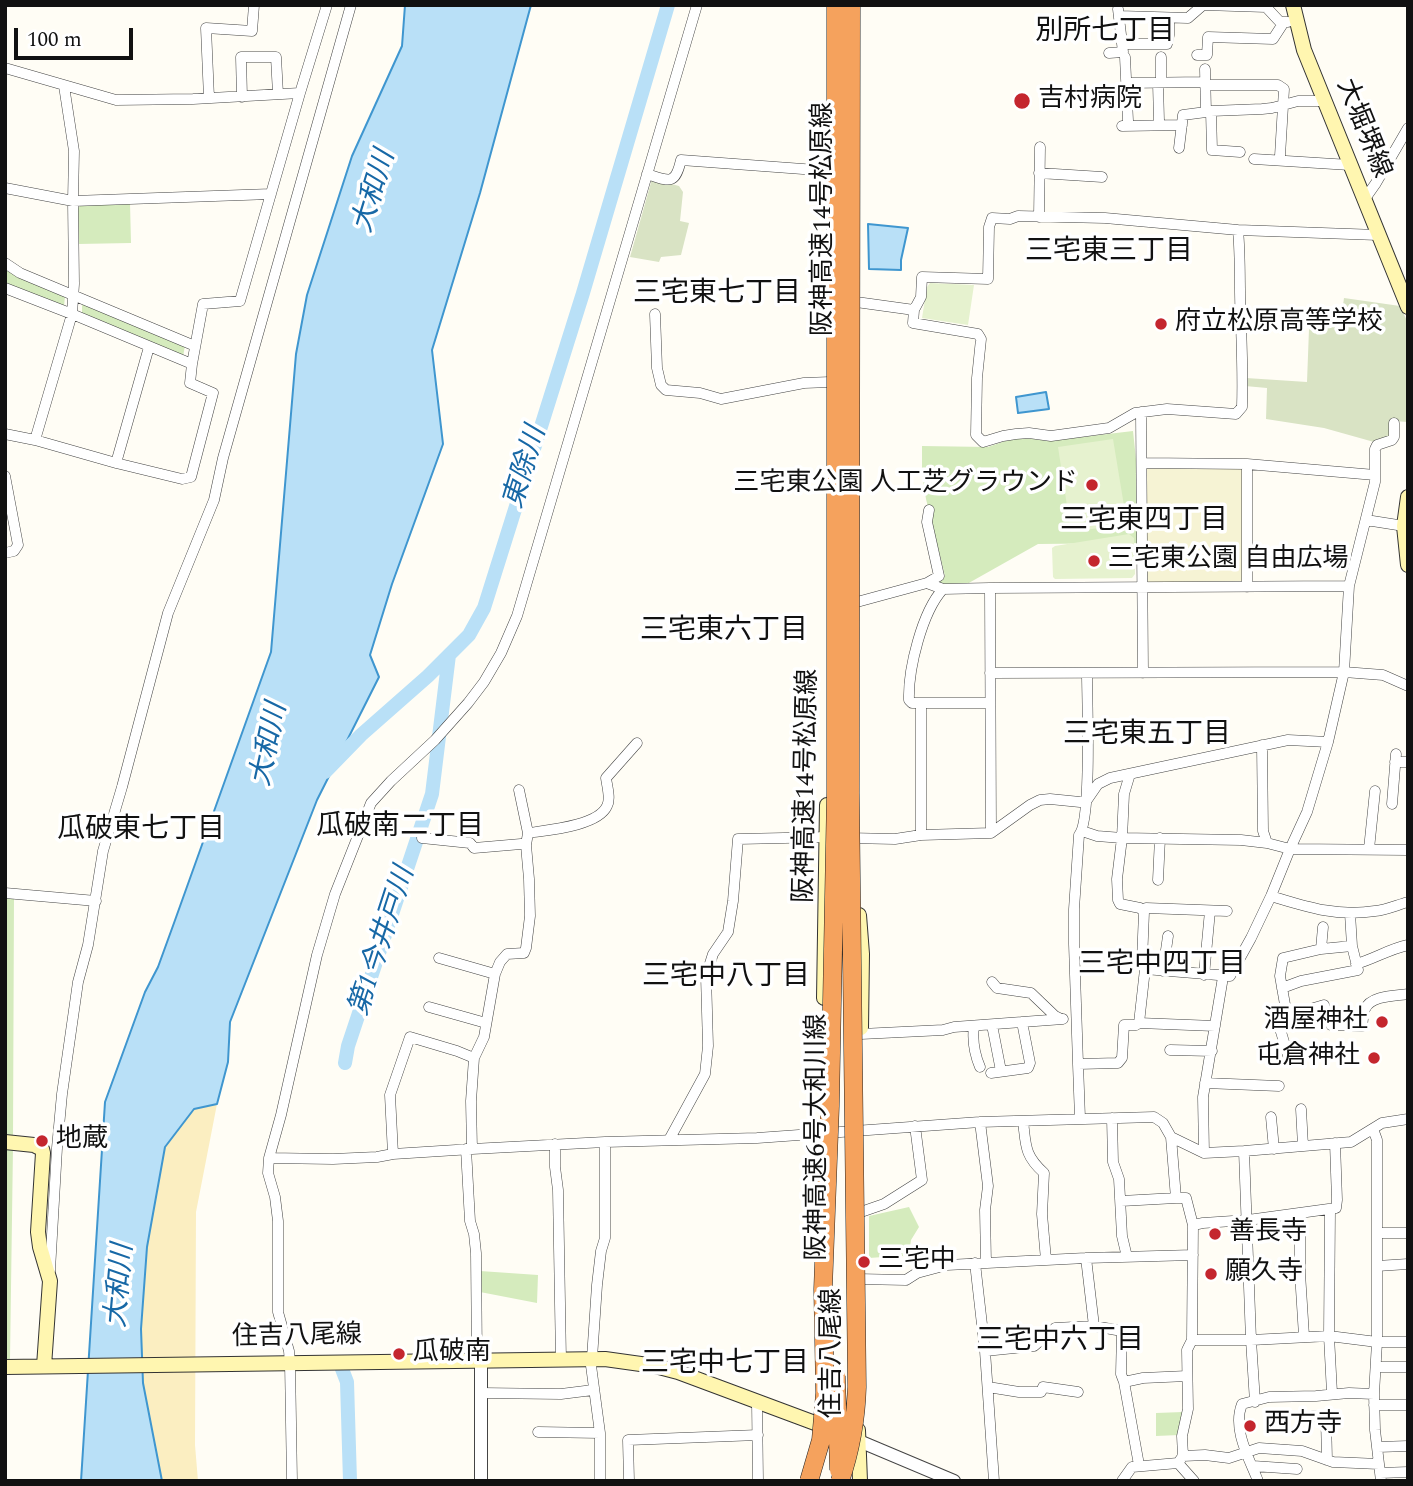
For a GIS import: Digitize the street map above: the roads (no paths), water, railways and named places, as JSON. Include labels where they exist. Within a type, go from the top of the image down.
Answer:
[{"type":"highway","name":"阪神高速14号松原線","points":[[806,1479],[821,1440],[825,1370],[823,1289],[830,1106],[836,779],[836,5]]},
{"type":"highway","name":"阪神高速14号松原線","points":[[837,1481],[853,1437],[857,1387],[850,793],[849,5]]},
{"type":"highway","name":"阪神高速6号大和川線","points":[[850,793],[843,1107],[850,1481]]},
{"type":"highway","name":"阪神高速6号大和川線","points":[[830,1106],[837,1481]]},
{"type":"main road","name":"住吉八尾線","points":[[830,5],[831,301],[824,968],[825,1133],[835,1427]]},
{"type":"main road","name":"住吉八尾線","points":[[849,5],[857,602],[855,838],[862,954],[858,1213],[860,1481]]},
{"type":"main road","name":"大堀堺線","points":[[1293,5],[1290,22],[1304,50],[1408,307]]},
{"type":"main road","points":[[1408,497],[1404,526],[1408,565]]},
{"type":"main road","points":[[6,1142],[34,1145],[42,1149],[38,1232],[50,1281],[46,1366]]},
{"type":"main road","name":"住吉八尾線","points":[[12,1367],[591,1358],[678,1372],[757,1402],[835,1427],[859,1441]]},
{"type":"street","points":[[209,98],[206,28],[252,31],[254,5]]},
{"type":"street","points":[[5,434],[182,479],[191,477],[213,393],[190,383],[203,304],[240,302],[327,5]]},
{"type":"street","points":[[50,1281],[62,1094],[78,982],[88,945],[103,851],[168,614],[214,500],[223,458],[351,5]]},
{"type":"street","points":[[292,1481],[286,1363],[289,1351],[278,1312],[278,1221],[268,1173],[269,1158],[317,955],[335,894],[371,803],[468,703],[501,653],[517,616],[697,5]]},
{"type":"street","points":[[1110,53],[1124,52],[1119,13],[1188,18],[1203,5],[1266,7],[1280,22],[1290,22]]},
{"type":"street","points":[[1122,44],[1167,44],[1169,18]]},
{"type":"street","points":[[1197,55],[1207,55],[1208,37],[1273,39],[1290,22]]},
{"type":"street","points":[[242,97],[241,57],[276,57],[278,94]]},
{"type":"street","points":[[1125,57],[1125,123],[1182,125]]},
{"type":"street","points":[[1159,121],[1161,57]]},
{"type":"street","points":[[5,68],[116,100],[300,93]]},
{"type":"street","points":[[1205,69],[1212,150],[1240,152]]},
{"type":"street","points":[[1126,83],[1278,85],[1284,89],[1280,156]]},
{"type":"street","points":[[35,440],[72,314],[74,151],[64,86]]},
{"type":"street","points":[[1179,148],[1183,115],[1262,109],[1298,101],[1325,101]]},
{"type":"street","points":[[1364,200],[1408,128]]},
{"type":"street","points":[[1039,217],[1040,147]]},
{"type":"street","points":[[1254,159],[1350,165]]},
{"type":"street","points":[[647,174],[668,181],[674,179],[678,175],[681,160],[830,171]]},
{"type":"street","points":[[1039,173],[1102,177]]},
{"type":"street","points":[[5,188],[73,201],[271,194]]},
{"type":"street","points":[[1238,230],[1243,354],[1242,407],[1236,414],[1167,409],[1135,413],[1109,428],[1051,436],[1016,434],[983,442],[976,435],[981,339],[978,334],[913,323],[914,310],[921,297],[922,277],[988,279],[989,227],[992,218],[1105,218],[1238,230],[1378,235]]},
{"type":"street","points":[[5,263],[20,273],[195,346]]},
{"type":"street","points":[[5,288],[192,365]]},
{"type":"street","points":[[831,301],[854,301],[914,310]]},
{"type":"street","points":[[654,314],[657,368],[661,385],[666,390],[700,393],[721,399],[804,383],[830,383]]},
{"type":"street","points":[[116,463],[149,347]]},
{"type":"street","points":[[1142,412],[1143,673]]},
{"type":"street","points":[[1145,969],[1230,976],[1271,896],[1307,811],[1328,742],[1344,672],[1349,586],[1375,482],[1375,449],[1377,445],[1392,440],[1394,423]]},
{"type":"street","points":[[1142,463],[1247,464],[1375,475]]},
{"type":"street","points":[[1247,464],[1247,587]]},
{"type":"street","points":[[5,476],[18,545],[14,551],[5,553]]},
{"type":"street","points":[[829,602],[857,602],[927,583],[942,575],[927,522],[929,510]]},
{"type":"street","points":[[1366,520],[1404,526]]},
{"type":"street","points":[[927,583],[943,589],[1349,586]]},
{"type":"street","points":[[914,586],[934,598]]},
{"type":"street","points":[[990,588],[991,833]]},
{"type":"street","points":[[943,589],[934,598],[918,639],[909,680],[909,700],[912,703],[990,703]]},
{"type":"street","points":[[990,673],[1344,672],[1383,675],[1408,686]]},
{"type":"street","points":[[1080,1118],[1075,1020],[1074,909],[1079,835],[1087,800],[1087,673]]},
{"type":"street","points":[[921,703],[921,835]]},
{"type":"street","points":[[669,1140],[705,1074],[708,1046],[706,976],[713,954],[728,932],[737,839],[895,839],[921,835],[991,833],[1040,800],[1087,800],[1098,784],[1110,778],[1288,740],[1328,742]]},
{"type":"street","points":[[528,833],[587,821],[607,809],[609,801],[606,778],[637,743]]},
{"type":"street","points":[[1262,745],[1263,831],[1267,843]]},
{"type":"street","points":[[1392,804],[1396,758],[1408,762]]},
{"type":"street","points":[[1130,774],[1124,794],[1117,879],[1118,900],[1121,904],[1142,909],[1227,911]]},
{"type":"street","points":[[481,1481],[476,1253],[470,1221],[471,1101],[474,1058],[484,1037],[495,974],[500,961],[507,954],[524,953],[526,948],[530,916],[526,845],[528,833],[519,790]]},
{"type":"street","points":[[1370,849],[1375,791]]},
{"type":"street","points":[[1082,831],[1097,836],[1122,838],[1241,840],[1290,849],[1408,850]]},
{"type":"street","points":[[422,838],[470,843],[474,848],[526,845]]},
{"type":"street","points":[[1158,880],[1160,838]]},
{"type":"street","points":[[5,893],[96,901]]},
{"type":"street","points":[[1271,896],[1319,911],[1350,913],[1376,911],[1408,902]]},
{"type":"street","points":[[1139,1023],[1145,969],[1142,961],[1142,909]]},
{"type":"street","points":[[1204,975],[1210,911]]},
{"type":"street","points":[[1282,988],[1301,981],[1358,970],[1352,946],[1350,913]]},
{"type":"street","points":[[1321,949],[1323,927]]},
{"type":"street","points":[[1163,971],[1168,936]]},
{"type":"street","points":[[1356,964],[1408,945]]},
{"type":"street","points":[[1280,1030],[1287,1016],[1280,976],[1283,958],[1321,949],[1352,946]]},
{"type":"street","points":[[439,958],[495,974]]},
{"type":"street","points":[[1204,1153],[1203,1097],[1223,976]]},
{"type":"street","points":[[992,982],[997,988],[1031,993],[1055,1016],[1063,1019]]},
{"type":"street","points":[[1287,1016],[1324,1006],[1331,1025],[1362,1026],[1365,1008],[1373,1001],[1408,994]]},
{"type":"street","points":[[429,1007],[486,1023]]},
{"type":"street","points":[[861,1034],[1075,1020]]},
{"type":"street","points":[[992,1025],[996,1072],[1028,1068],[1030,1063],[1022,1022]]},
{"type":"street","points":[[1271,1024],[1278,1022],[1290,1062]]},
{"type":"street","points":[[1078,1064],[1118,1063],[1122,1058],[1124,1025],[1139,1023],[1215,1026]]},
{"type":"street","points":[[974,1026],[973,1044],[980,1067]]},
{"type":"street","points":[[393,1154],[390,1095],[410,1037],[474,1058]]},
{"type":"street","points":[[1170,1050],[1212,1051]]},
{"type":"street","points":[[1205,1083],[1279,1086]]},
{"type":"street","points":[[1301,1109],[1303,1146]]},
{"type":"street","points":[[269,1158],[377,1157],[555,1144],[757,1138],[980,1122],[1154,1117],[1163,1123],[1171,1137],[1176,1198]]},
{"type":"street","points":[[1271,1117],[1275,1149]]},
{"type":"street","points":[[1112,1118],[1113,1162],[1119,1179],[1122,1236],[1127,1257]]},
{"type":"street","points":[[1171,1137],[1204,1153],[1275,1149],[1351,1142],[1382,1123],[1408,1119]]},
{"type":"street","points":[[1023,1121],[1026,1150],[1044,1173],[1042,1214],[1046,1260]]},
{"type":"street","points":[[980,1122],[988,1186],[985,1210],[986,1263]]},
{"type":"street","points":[[858,1213],[884,1204],[922,1180],[915,1126]]},
{"type":"street","points":[[1373,1129],[1377,1140],[1377,1367],[1374,1405],[1380,1473]]},
{"type":"street","points":[[600,1481],[600,1433],[591,1358],[597,1285],[605,1238],[606,1142]]},
{"type":"street","points":[[1193,1225],[1336,1208],[1335,1143]]},
{"type":"street","points":[[555,1144],[561,1360]]},
{"type":"street","points":[[1244,1151],[1255,1402]]},
{"type":"street","points":[[1121,1201],[1186,1198],[1193,1225],[1194,1255],[1192,1340],[1187,1350],[1188,1409],[1180,1459],[1194,1481]]},
{"type":"street","points":[[1330,1210],[1329,1336],[1332,1393]]},
{"type":"street","points":[[1300,1213],[1304,1336]]},
{"type":"street","points":[[1377,1233],[1408,1233]]},
{"type":"street","points":[[858,1279],[906,1280],[918,1273],[947,1265],[1194,1255]]},
{"type":"street","points":[[1086,1258],[1094,1326]]},
{"type":"street","points":[[975,1264],[985,1351],[994,1481]]},
{"type":"street","points":[[1377,1266],[1408,1264]]},
{"type":"street","points":[[985,1351],[1034,1346],[1055,1328],[1094,1326],[1122,1331],[1121,1374],[1139,1465]]},
{"type":"street","points":[[1192,1340],[1329,1336],[1377,1342],[1408,1342]]},
{"type":"street","points":[[1377,1367],[1408,1367]]},
{"type":"street","points":[[1124,1382],[1143,1378],[1187,1376]]},
{"type":"street","points":[[988,1387],[1019,1392],[1041,1392],[1043,1387],[1078,1392]]},
{"type":"street","points":[[481,1393],[561,1394],[593,1390]]},
{"type":"street","points":[[1258,1481],[1240,1430],[1239,1413],[1242,1404],[1269,1397],[1332,1393],[1374,1394]]},
{"type":"street","points":[[757,1402],[758,1481]]},
{"type":"street","points":[[1374,1405],[1408,1405]]},
{"type":"street","points":[[1313,1416],[1326,1418],[1328,1460]]},
{"type":"street","points":[[817,1481],[806,1479],[821,1446],[835,1427]]},
{"type":"street","points":[[538,1433],[600,1433]]},
{"type":"street","points":[[629,1481],[628,1440],[758,1435]]},
{"type":"street","points":[[859,1441],[954,1481]]},
{"type":"street","points":[[1378,1447],[1408,1446]]},
{"type":"street","points":[[1122,1481],[1132,1467],[1139,1465],[1205,1454],[1229,1458],[1259,1448],[1302,1451],[1333,1462],[1380,1473],[1408,1472]]},
{"type":"street","points":[[1253,1466],[1297,1469]]},
{"type":"water","name":"大和川","points":[[405,5],[531,5],[480,193],[432,350],[443,444],[392,584],[370,655],[379,677],[317,800],[230,1022],[228,1062],[217,1104],[194,1109],[165,1147],[147,1247],[141,1329],[143,1383],[162,1481],[81,1481],[105,1102],[145,992],[158,967],[271,652],[296,354],[307,295],[352,156],[402,46]]},
{"type":"water","points":[[868,224],[908,228],[901,270],[869,269]]},
{"type":"water","points":[[1046,392],[1049,409],[1018,413],[1016,397]]},
{"type":"waterway","name":"東除川","points":[[325,772],[469,635],[484,608],[583,293],[668,5]]},
{"type":"waterway","name":"第1今井戸川","points":[[345,1063],[348,1046],[432,794],[449,655]]},
{"type":"waterway","name":"第1今井戸川","points":[[342,1369],[347,1382],[350,1481]]},
{"type":"place","name":"吉村病院","points":[[1022,101]]},
{"type":"place","name":"府立松原高等学校","points":[[1161,324]]},
{"type":"place","name":"三宅東公園 人工芝グラウンド","points":[[1092,485]]},
{"type":"place","name":"三宅東公園 自由広場","points":[[1094,561]]},
{"type":"place","name":"酒屋神社","points":[[1382,1022]]},
{"type":"place","name":"屯倉神社","points":[[1374,1058]]},
{"type":"place","name":"地蔵","points":[[42,1141]]},
{"type":"place","name":"善長寺","points":[[1215,1234]]},
{"type":"place","name":"三宅中","points":[[864,1262]]},
{"type":"place","name":"願久寺","points":[[1211,1274]]},
{"type":"place","name":"瓜破南","points":[[399,1354]]},
{"type":"place","name":"西方寺","points":[[1250,1426]]},
{"type":"district","name":"別所七丁目","points":[[1105,34]]},
{"type":"district","name":"三宅東三丁目","points":[[1109,254]]},
{"type":"district","name":"三宅東七丁目","points":[[717,296]]},
{"type":"district","name":"三宅東四丁目","points":[[1144,523]]},
{"type":"district","name":"三宅東六丁目","points":[[724,633]]},
{"type":"district","name":"三宅東五丁目","points":[[1147,737]]},
{"type":"district","name":"瓜破南二丁目","points":[[400,829]]},
{"type":"district","name":"瓜破東七丁目","points":[[141,832]]},
{"type":"district","name":"三宅中四丁目","points":[[1162,967]]},
{"type":"district","name":"三宅中八丁目","points":[[726,979]]},
{"type":"district","name":"三宅中六丁目","points":[[1060,1343]]},
{"type":"district","name":"三宅中七丁目","points":[[725,1366]]}]
